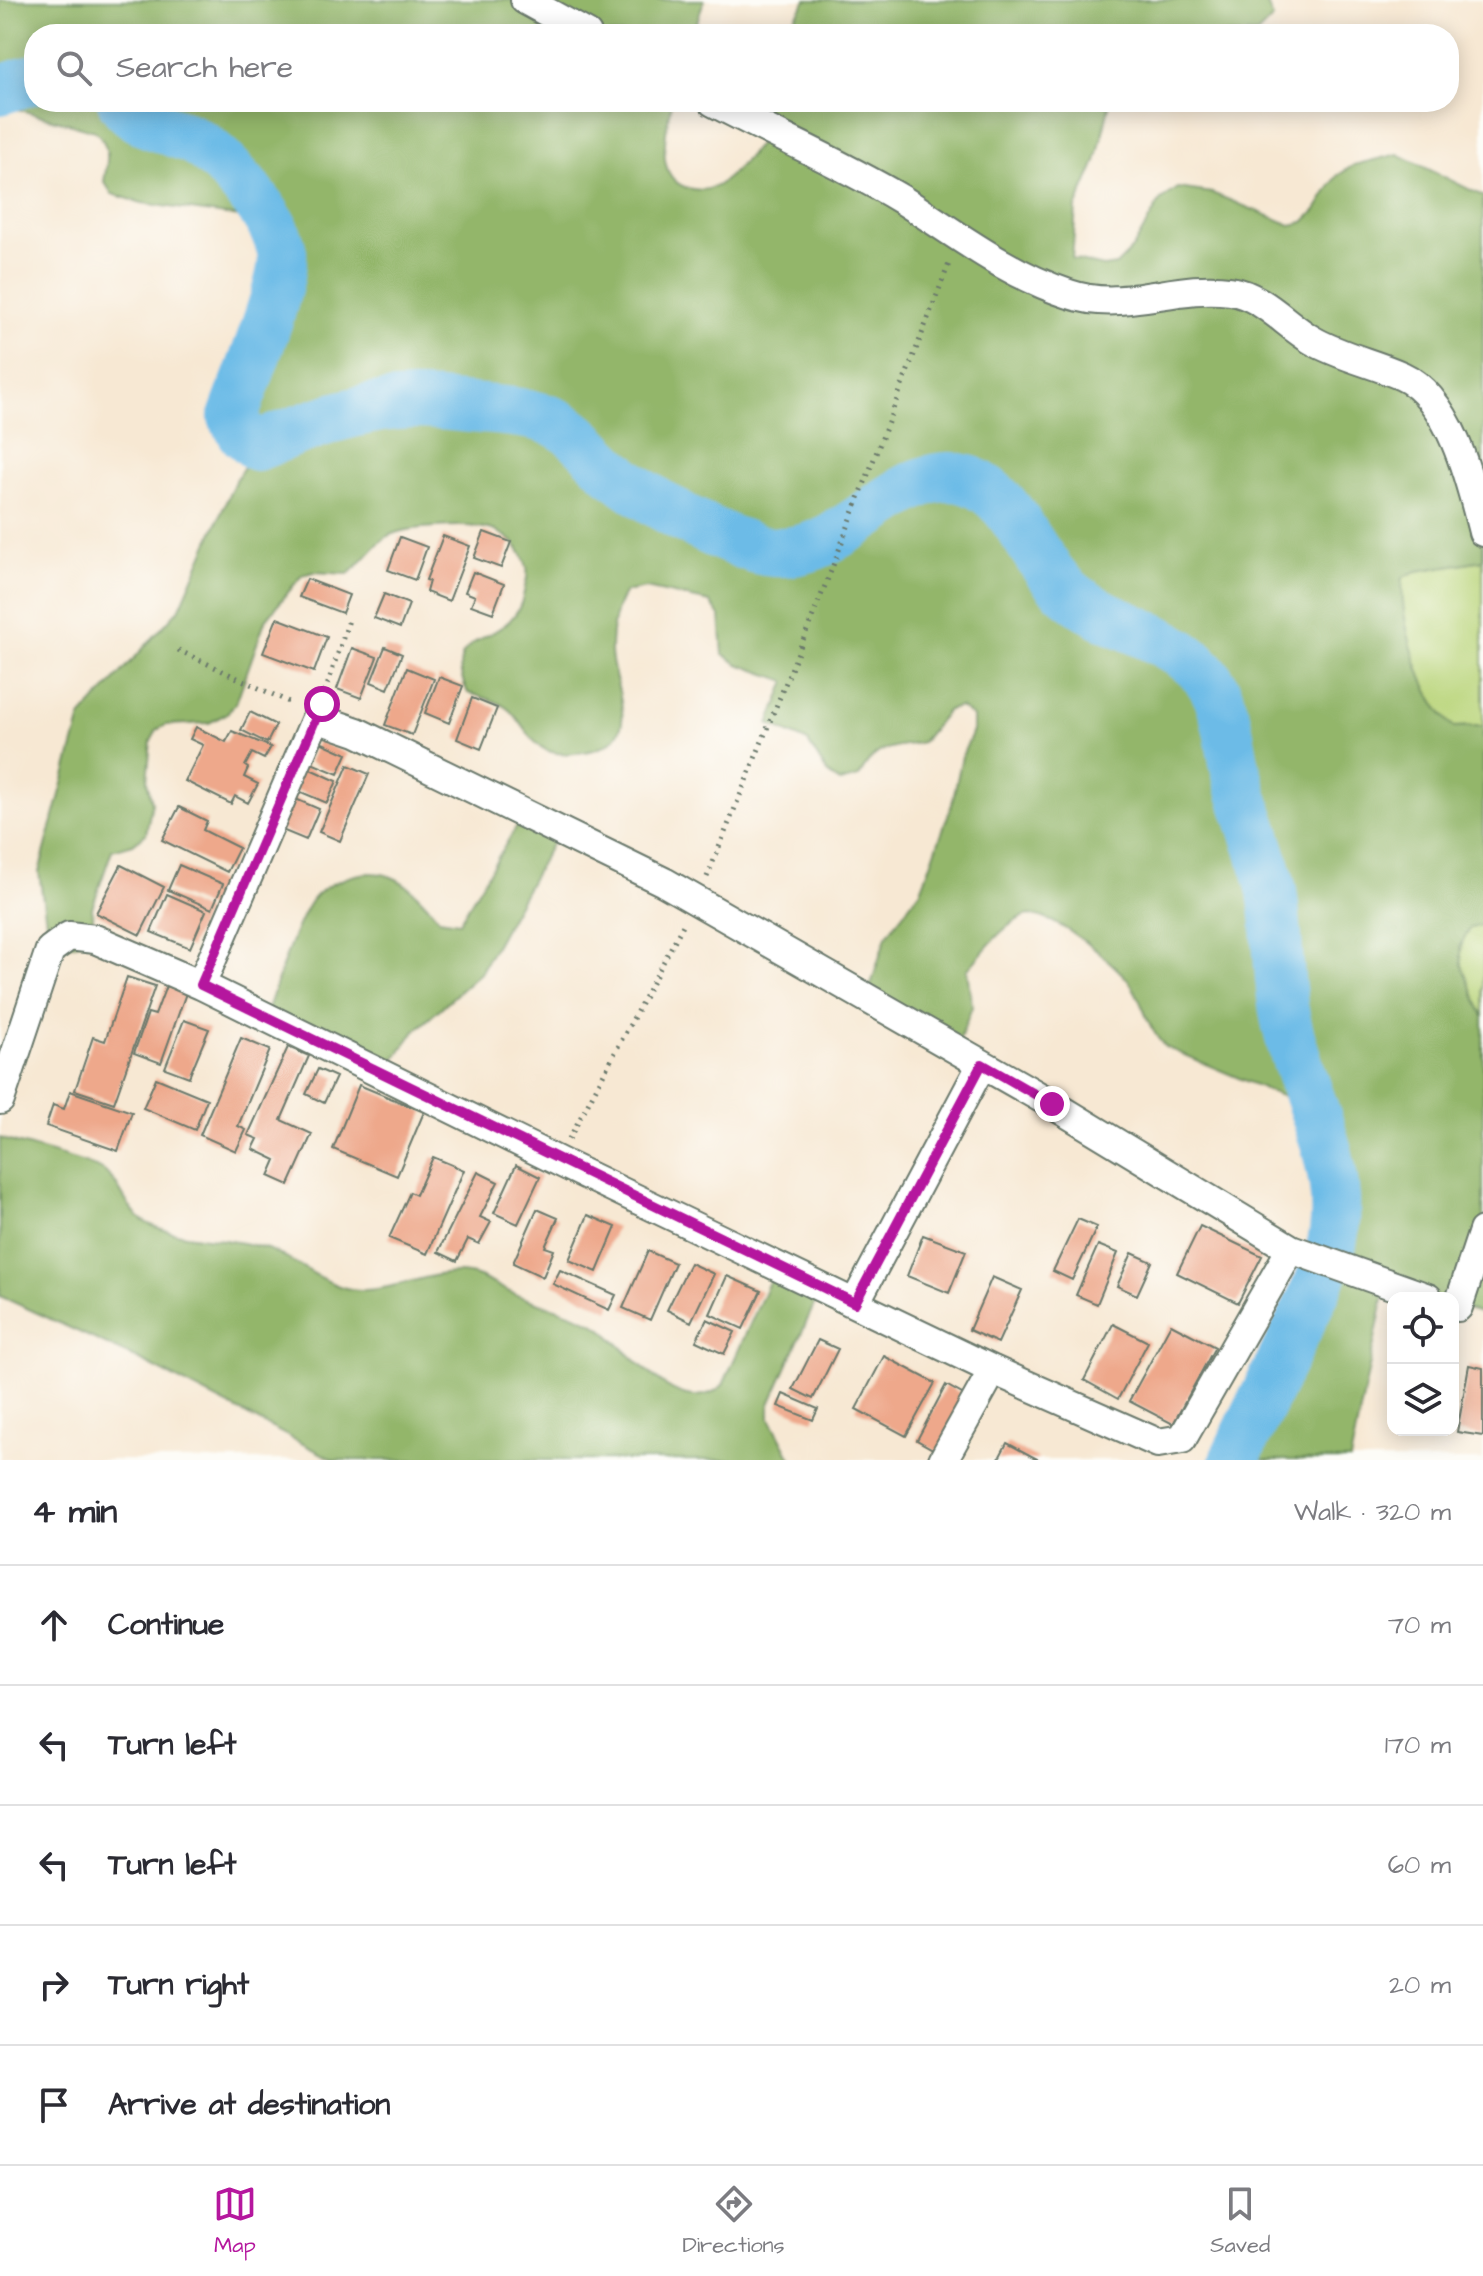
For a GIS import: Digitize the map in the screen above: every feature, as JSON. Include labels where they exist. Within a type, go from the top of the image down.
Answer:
[{"type":"street","points":[[525,0],[569,24]]},
{"type":"street","points":[[732,112],[900,199],[962,242],[1070,295],[1109,302],[1154,299],[1187,291],[1232,291],[1262,303],[1315,342],[1406,378],[1425,392],[1446,422],[1471,484],[1483,532]]},
{"type":"street","points":[[201,985],[316,718],[357,732],[697,900],[982,1064],[1300,1253],[1410,1292]]},
{"type":"street","points":[[0,1100],[50,950],[57,942],[78,935],[95,939],[201,985],[557,1161],[993,1370],[1158,1443],[1182,1439],[1300,1253]]},
{"type":"street","points":[[855,1303],[982,1064]]},
{"type":"street","points":[[1465,1309],[1483,1231]]},
{"type":"street","points":[[943,1460],[993,1370]]},
{"type":"path","points":[[557,1161],[697,900],[829,576],[943,285],[947,266],[962,242]]},
{"type":"path","points":[[178,650],[282,697],[316,718],[350,617]]},
{"type":"green space","points":[[0,0],[704,0],[696,24],[24,24],[24,111],[0,104]]},
{"type":"green space","points":[[806,0],[1265,0],[1273,18],[1267,24],[791,24]]},
{"type":"green space","points":[[28,112],[669,112],[664,152],[666,164],[677,182],[700,190],[725,180],[769,132],[766,112],[1108,112],[1096,162],[1076,208],[1072,259],[1103,267],[1116,265],[1133,248],[1160,201],[1178,188],[1212,193],[1291,225],[1304,222],[1316,210],[1337,176],[1354,165],[1398,154],[1483,196],[1483,560],[1417,571],[1403,577],[1402,594],[1415,657],[1432,698],[1454,727],[1483,726],[1483,925],[1471,927],[1460,946],[1462,965],[1483,1017],[1483,1314],[1459,1307],[1459,1292],[1407,1292],[1386,1286],[1350,1460],[1234,1460],[1311,1303],[1333,1241],[1336,1217],[1333,1189],[1312,1109],[1165,1047],[1123,974],[1082,939],[1050,920],[1036,916],[1025,916],[1008,926],[967,970],[972,1007],[956,1049],[867,998],[886,936],[921,890],[928,872],[952,804],[962,756],[973,731],[973,717],[960,707],[948,710],[922,742],[877,753],[859,777],[840,782],[828,774],[808,742],[769,724],[786,681],[738,664],[723,654],[720,616],[710,602],[646,588],[625,592],[616,613],[611,643],[621,703],[621,728],[615,738],[604,746],[562,754],[540,746],[504,706],[468,693],[461,672],[462,657],[469,647],[507,623],[518,610],[524,592],[527,568],[521,553],[503,534],[464,526],[405,530],[383,539],[348,574],[314,572],[302,575],[265,621],[236,703],[226,714],[209,723],[166,725],[157,730],[151,741],[147,781],[152,802],[146,834],[133,844],[112,850],[92,908],[95,939],[50,950],[39,872],[81,717],[180,608],[235,481],[257,446],[243,434],[233,417],[271,311],[283,255],[275,232],[267,221],[142,203],[112,194],[104,181],[106,148],[95,131]]},
{"type":"green space","points":[[1483,560],[1483,726],[1454,727],[1432,698],[1414,657],[1404,614],[1402,577],[1417,571]]},
{"type":"green space","points":[[524,814],[559,830],[480,973],[415,1031],[383,1075],[265,1017],[304,912],[321,891],[357,875],[385,875],[408,886],[439,919],[459,922]]},
{"type":"green space","points":[[1483,925],[1483,1017],[1463,972],[1461,947],[1471,927]]},
{"type":"green space","points":[[0,1138],[71,1158],[104,1171],[136,1214],[151,1225],[179,1234],[264,1248],[339,1286],[368,1290],[458,1273],[482,1278],[519,1296],[593,1323],[654,1376],[688,1395],[706,1395],[723,1385],[776,1266],[822,1287],[770,1404],[770,1418],[792,1460],[334,1460],[138,1359],[0,1296]]},
{"type":"building","points":[[484,532],[511,542],[501,568],[474,558]]},
{"type":"building","points":[[443,536],[470,546],[449,601],[426,592],[429,581],[426,580]]},
{"type":"building","points":[[400,537],[427,547],[415,580],[388,570]]},
{"type":"building","points":[[473,572],[504,584],[493,613],[471,605],[475,596],[465,592]]},
{"type":"building","points":[[307,579],[349,595],[342,613],[299,597]]},
{"type":"building","points":[[384,594],[409,604],[400,628],[374,618]]},
{"type":"building","points":[[277,618],[327,637],[314,672],[263,653]]},
{"type":"building","points":[[385,647],[402,654],[388,689],[371,682]]},
{"type":"building","points":[[352,648],[377,657],[361,698],[337,689]]},
{"type":"building","points":[[407,668],[434,679],[412,735],[385,725]]},
{"type":"building","points":[[439,677],[463,686],[449,723],[425,713]]},
{"type":"building","points":[[472,698],[497,708],[481,749],[457,739]]},
{"type":"building","points":[[250,712],[276,725],[267,743],[241,730]]},
{"type":"building","points":[[196,727],[226,742],[232,731],[271,747],[264,759],[252,753],[245,766],[248,768],[244,777],[258,784],[248,803],[235,796],[231,804],[185,781],[203,745],[190,739]]},
{"type":"building","points":[[318,741],[347,754],[338,774],[309,762]]},
{"type":"building","points":[[299,764],[337,781],[327,803],[289,787]]},
{"type":"building","points":[[348,765],[369,774],[340,841],[319,832]]},
{"type":"building","points":[[291,797],[319,809],[306,840],[277,828]]},
{"type":"building","points":[[179,807],[207,821],[203,830],[239,848],[227,872],[162,840]]},
{"type":"building","points":[[121,865],[164,887],[140,935],[96,913]]},
{"type":"building","points":[[179,865],[223,884],[212,909],[168,890]]},
{"type":"building","points":[[167,894],[206,911],[190,948],[151,932]]},
{"type":"building","points":[[127,977],[155,986],[114,1103],[75,1090],[93,1037],[105,1041]]},
{"type":"building","points":[[166,986],[186,993],[161,1063],[134,1053],[148,1013],[155,1015]]},
{"type":"building","points":[[184,1020],[209,1029],[189,1077],[165,1068]]},
{"type":"building","points":[[241,1038],[270,1050],[238,1126],[246,1130],[236,1151],[200,1135]]},
{"type":"building","points":[[288,1047],[309,1056],[281,1120],[312,1134],[289,1185],[269,1176],[276,1160],[253,1149],[258,1139],[248,1135]]},
{"type":"building","points":[[318,1069],[336,1077],[324,1103],[306,1094]]},
{"type":"building","points":[[156,1078],[207,1099],[195,1130],[143,1108]]},
{"type":"building","points":[[359,1085],[424,1112],[397,1176],[333,1149]]},
{"type":"building","points":[[70,1091],[132,1112],[118,1151],[46,1126],[53,1105],[64,1109]]},
{"type":"building","points":[[433,1157],[464,1170],[427,1254],[389,1238],[410,1192],[416,1195]]},
{"type":"building","points":[[516,1165],[540,1177],[518,1224],[494,1213]]},
{"type":"building","points":[[478,1172],[498,1182],[480,1217],[491,1222],[479,1244],[468,1239],[457,1261],[438,1252]]},
{"type":"building","points":[[537,1209],[558,1218],[545,1247],[554,1250],[543,1277],[513,1263]]},
{"type":"building","points":[[588,1215],[616,1227],[597,1272],[569,1260]]},
{"type":"building","points":[[1078,1219],[1097,1227],[1072,1280],[1053,1271]]},
{"type":"building","points":[[1200,1226],[1262,1256],[1238,1303],[1177,1273]]},
{"type":"building","points":[[923,1235],[966,1251],[949,1293],[907,1276]]},
{"type":"building","points":[[1098,1245],[1118,1253],[1097,1304],[1076,1295]]},
{"type":"building","points":[[648,1251],[675,1263],[650,1320],[623,1308]]},
{"type":"building","points":[[1132,1253],[1152,1262],[1137,1295],[1117,1286]]},
{"type":"building","points":[[690,1263],[714,1274],[691,1322],[667,1310]]},
{"type":"building","points":[[560,1270],[616,1295],[609,1310],[553,1284]]},
{"type":"building","points":[[727,1276],[761,1291],[743,1329],[710,1314]]},
{"type":"building","points":[[992,1277],[1022,1290],[998,1343],[969,1330]]},
{"type":"building","points":[[707,1319],[735,1332],[724,1354],[696,1341]]},
{"type":"building","points":[[1113,1324],[1148,1342],[1118,1399],[1084,1380]]},
{"type":"building","points":[[1171,1324],[1215,1347],[1173,1424],[1129,1401]]},
{"type":"building","points":[[818,1340],[838,1349],[813,1399],[793,1389]]},
{"type":"building","points":[[884,1356],[935,1383],[906,1436],[856,1409]]},
{"type":"building","points":[[1469,1365],[1483,1368],[1483,1436],[1459,1432]]},
{"type":"building","points":[[946,1385],[969,1398],[940,1453],[917,1440]]},
{"type":"building","points":[[783,1394],[818,1409],[813,1420],[778,1406]]},
{"type":"building","points":[[1007,1443],[1039,1460],[998,1460]]},
{"type":"waterway","points":[[0,90],[24,82]]},
{"type":"waterway","points":[[131,112],[144,121],[191,139],[212,153],[254,199],[276,233],[282,252],[278,285],[233,417],[243,434],[257,446],[334,418],[394,405],[439,405],[530,415],[566,428],[630,484],[680,516],[750,547],[782,552],[812,546],[840,533],[918,484],[944,477],[971,481],[999,500],[1064,588],[1097,611],[1171,647],[1203,672],[1221,703],[1238,778],[1268,876],[1285,1016],[1325,1143],[1335,1195],[1334,1235],[1323,1273],[1234,1460]]},
{"type":"route","points":[[322,704],[201,985],[855,1303],[982,1064],[1052,1104]]}]
